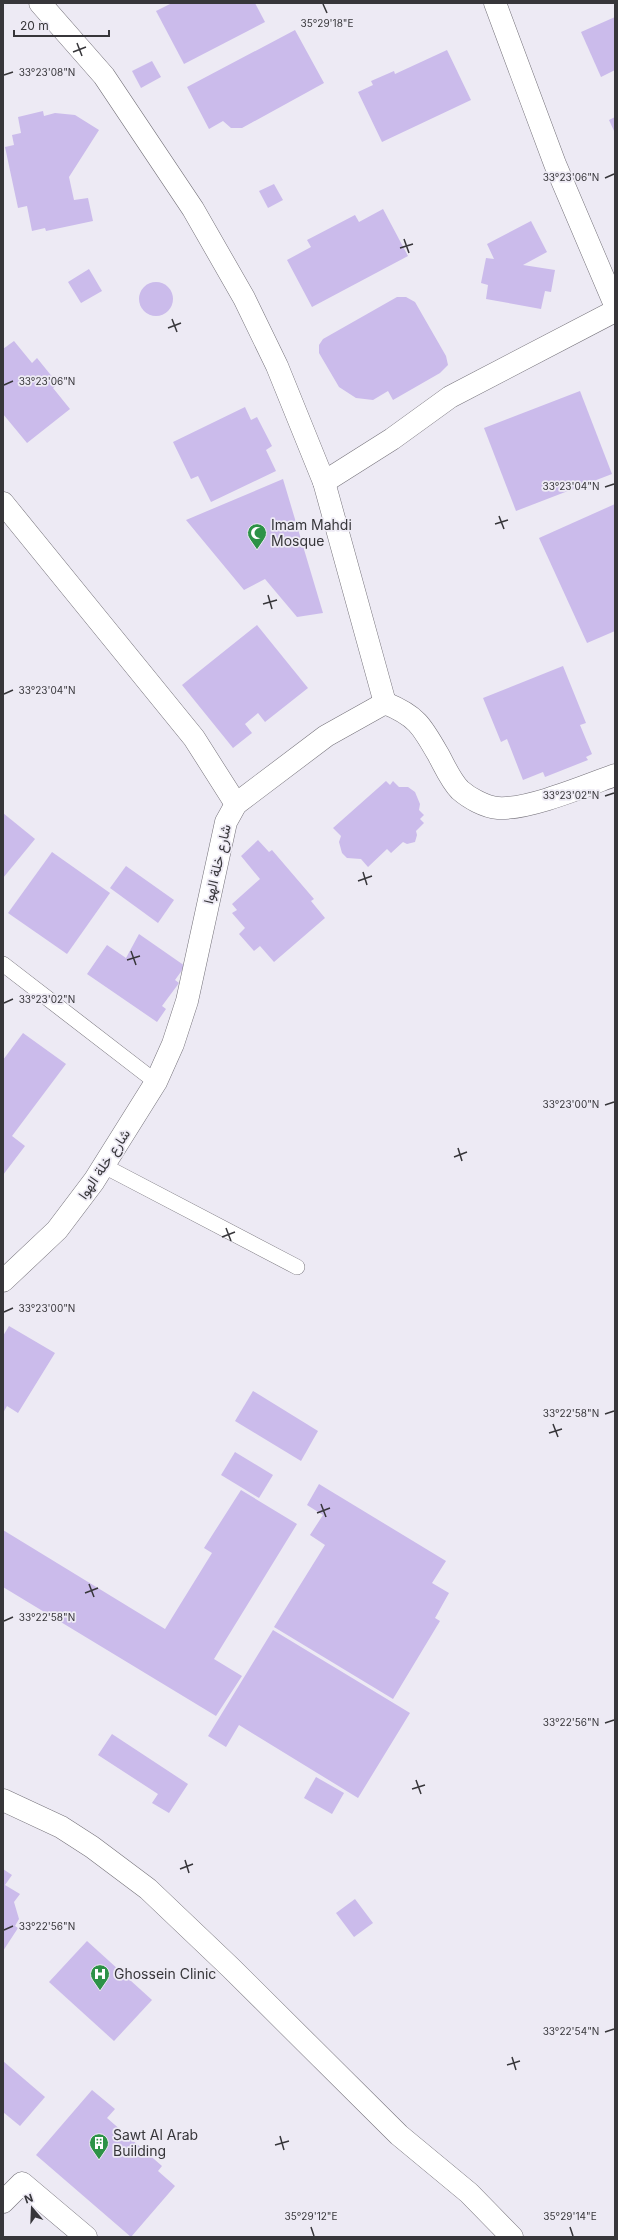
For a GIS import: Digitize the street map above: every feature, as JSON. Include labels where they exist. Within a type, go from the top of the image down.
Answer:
[{"type":"street","points":[[40,3],[104,76],[193,209],[248,305],[277,366],[324,482],[385,703],[415,718],[431,742],[454,784],[461,791],[482,804],[498,808],[521,805],[549,798],[615,776]]},
{"type":"street","points":[[495,3],[555,164],[615,306]]},
{"type":"street","points":[[324,482],[392,439],[450,397],[615,311]]},
{"type":"street","points":[[3,503],[194,738],[236,804]]},
{"type":"street","name":"شارع خلة الهوا","points":[[3,1281],[57,1230],[104,1166],[156,1082],[173,1044],[187,1001],[226,822],[236,804],[326,736],[385,703]]},
{"type":"street","points":[[3,1800],[61,1827],[92,1847],[154,1894],[231,1968],[399,2135],[469,2193],[512,2237]]},
{"type":"street","points":[[3,2202],[22,2183],[86,2237]]},
{"type":"lane","points":[[3,964],[156,1082]]},
{"type":"lane","points":[[104,1166],[297,1267]]},
{"type":"building","points":[[172,3],[255,3],[265,22],[184,64],[156,11]]},
{"type":"building","points":[[615,17],[615,70],[601,77],[581,32]]},
{"type":"building","points":[[295,30],[324,83],[242,128],[231,128],[223,121],[209,129],[187,87]]},
{"type":"building","points":[[447,50],[471,100],[382,142],[358,92],[373,85],[371,81],[394,71],[395,74]]},
{"type":"building","points":[[152,61],[161,77],[141,88],[132,71]]},
{"type":"building","points":[[43,111],[44,116],[55,113],[75,115],[99,130],[69,177],[74,200],[88,198],[93,221],[46,231],[45,228],[32,231],[27,206],[18,208],[5,147],[14,145],[12,135],[21,133],[18,117]]},
{"type":"building","points":[[615,117],[615,133],[609,120]]},
{"type":"building","points":[[274,184],[283,200],[268,208],[259,191]]},
{"type":"building","points":[[383,209],[408,256],[312,307],[287,260],[311,247],[307,240],[355,215],[359,222]]},
{"type":"building","points":[[531,221],[547,252],[523,265],[555,270],[551,292],[545,291],[541,309],[486,299],[488,285],[481,283],[486,258],[494,259],[487,244]]},
{"type":"building","points":[[89,269],[102,291],[81,303],[68,282]]},
{"type":"building","points":[[156,282],[162,283],[168,287],[172,293],[172,305],[168,311],[162,315],[156,316],[150,315],[144,311],[140,305],[139,299],[140,293],[144,287],[150,283]]},
{"type":"building","points":[[397,297],[406,297],[415,302],[446,356],[448,365],[440,373],[393,400],[388,391],[373,400],[356,398],[339,387],[319,353],[319,345],[323,339]]},
{"type":"building","points":[[14,341],[32,363],[37,358],[58,384],[53,388],[70,409],[27,443],[3,414],[3,349]]},
{"type":"building","points":[[580,391],[612,474],[516,511],[484,428]]},
{"type":"building","points":[[245,407],[251,420],[257,417],[272,446],[266,450],[276,471],[211,502],[198,476],[191,479],[173,442]]},
{"type":"building","name":"Imam Mahdi Mosque","points":[[283,479],[323,613],[297,617],[265,579],[244,590],[186,520]]},
{"type":"building","points":[[615,504],[615,631],[587,643],[539,538]]},
{"type":"building","points":[[257,625],[308,688],[265,722],[258,713],[245,724],[252,733],[233,748],[182,685]]},
{"type":"building","points":[[563,666],[586,723],[580,725],[592,754],[586,757],[588,760],[545,777],[543,772],[523,780],[507,739],[501,742],[483,698]]},
{"type":"building","points":[[386,781],[390,785],[393,781],[399,787],[408,787],[415,792],[420,804],[419,810],[424,815],[420,819],[424,823],[416,831],[417,835],[415,842],[407,844],[403,842],[391,853],[387,849],[368,867],[361,859],[347,858],[342,853],[339,842],[341,836],[333,828]]},
{"type":"building","points":[[3,813],[35,839],[3,878]]},
{"type":"building","points":[[258,840],[269,852],[272,850],[314,899],[311,901],[325,918],[274,962],[260,946],[254,951],[239,934],[245,928],[232,913],[237,910],[232,904],[260,879],[241,856]]},
{"type":"building","points":[[52,852],[110,893],[67,954],[8,913]]},
{"type":"building","points":[[126,866],[174,900],[158,923],[110,888]]},
{"type":"building","points":[[139,934],[185,966],[175,980],[179,983],[162,1006],[166,1009],[157,1022],[87,974],[107,945],[126,958]]},
{"type":"building","points":[[23,1033],[66,1064],[12,1136],[25,1146],[3,1175],[3,1060]]},
{"type":"building","points":[[9,1326],[55,1353],[18,1413],[7,1406],[3,1413],[3,1336]]},
{"type":"building","points":[[253,1391],[318,1431],[301,1461],[235,1421]]},
{"type":"building","points":[[235,1452],[273,1475],[259,1498],[221,1475]]},
{"type":"building","points":[[319,1484],[446,1561],[432,1583],[449,1593],[435,1618],[440,1621],[393,1699],[274,1627],[325,1545],[310,1535],[323,1515],[307,1505]]},
{"type":"building","points":[[241,1490],[297,1524],[214,1659],[242,1676],[216,1716],[3,1587],[3,1530],[165,1629],[212,1553],[204,1548]]},
{"type":"building","points":[[273,1630],[410,1713],[358,1798],[239,1725],[226,1747],[208,1736]]},
{"type":"building","points":[[112,1734],[188,1784],[169,1813],[152,1803],[158,1794],[98,1755]]},
{"type":"building","points":[[316,1777],[344,1793],[332,1814],[304,1798]]},
{"type":"building","points":[[3,1869],[12,1875],[5,1885],[20,1894],[14,1902],[19,1919],[15,1926],[18,1928],[3,1951]]},
{"type":"building","points":[[355,1899],[373,1923],[354,1937],[336,1913]]},
{"type":"building","name":"Ghossein Clinic","points":[[87,1941],[152,2000],[114,2041],[49,1982]]},
{"type":"building","points":[[3,2061],[45,2097],[20,2126],[3,2112]]},
{"type":"building","name":"Sawt Al Arab Building","points":[[92,2090],[115,2109],[107,2118],[162,2166],[158,2171],[175,2186],[131,2237],[36,2155]]},
{"type":"place","name":"Imam Mahdi Mosque","points":[[257,550]]},
{"type":"place","name":"Ghossein Clinic","points":[[100,1991]]},
{"type":"place","name":"Sawt Al Arab Building","points":[[99,2160]]}]
